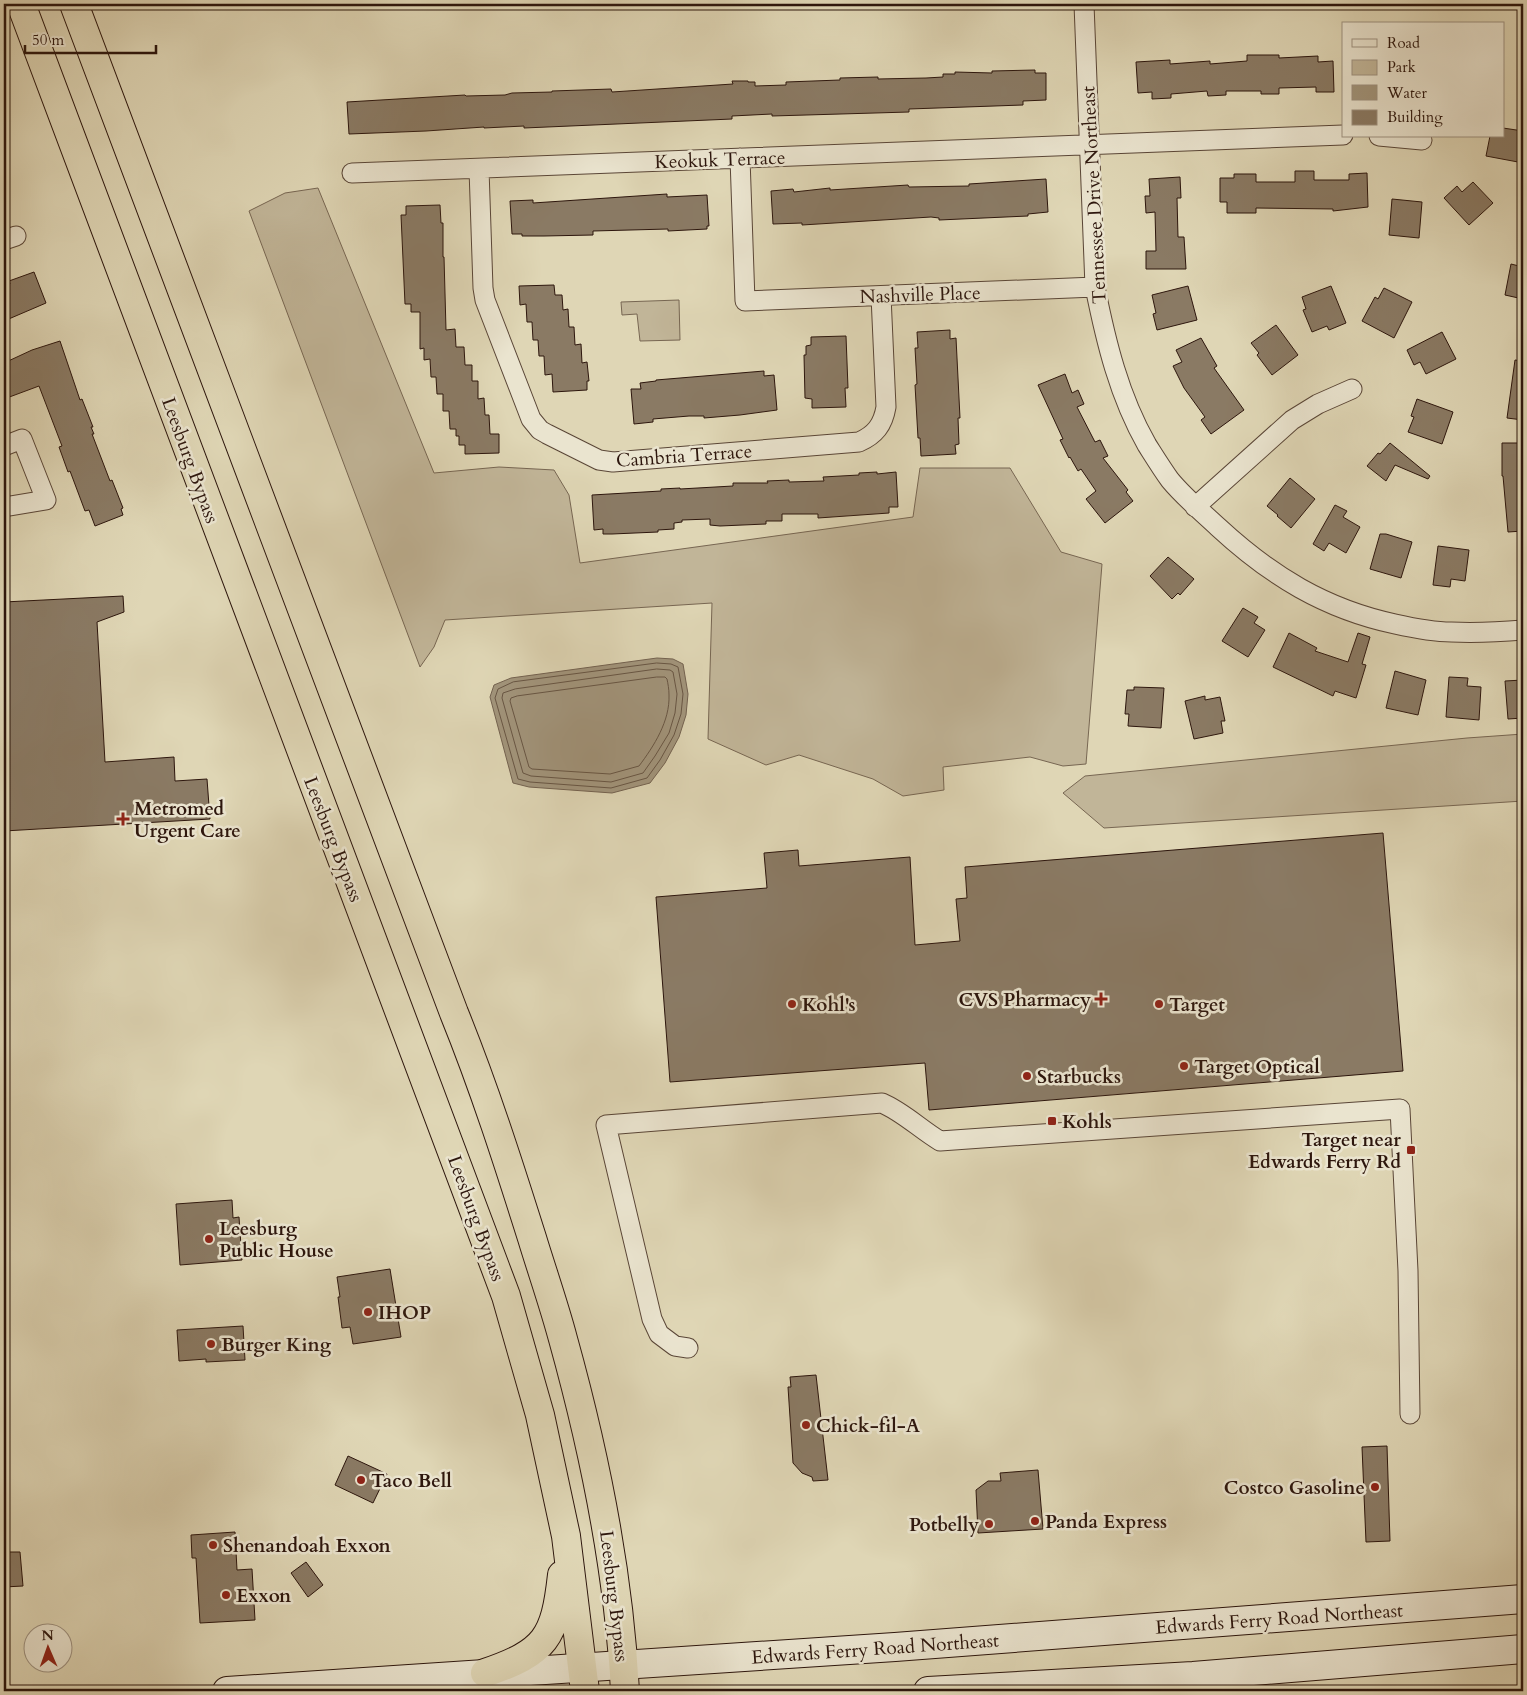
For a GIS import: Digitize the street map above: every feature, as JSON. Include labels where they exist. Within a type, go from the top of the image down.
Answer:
[{"type":"highway","name":"Leesburg Bypass","points":[[21,4],[506,1296],[540,1415],[566,1536],[584,1679]]},
{"type":"highway","name":"Leesburg Bypass","points":[[74,4],[499,1134],[563,1338],[598,1480],[612,1561],[626,1691]]},
{"type":"highway","points":[[485,1673],[524,1657],[545,1639],[552,1626],[558,1604],[566,1536]]},
{"type":"main road","name":"Edwards Ferry Road Northeast","points":[[227,1691],[485,1673],[584,1679],[624,1664],[914,1645],[1523,1599]]},
{"type":"main road","points":[[928,1691],[1193,1676],[1523,1649]]},
{"type":"street","name":"Tennessee Drive Northeast","points":[[1084,4],[1095,287],[1114,369],[1129,409],[1147,444],[1170,480],[1239,546],[1268,569],[1302,590],[1338,608],[1374,620],[1449,632],[1523,630]]},
{"type":"street","name":"Keokuk Terrace","points":[[352,173],[1342,135]]},
{"type":"street","points":[[1400,138],[1422,140]]},
{"type":"street","name":"Nashville Place","points":[[740,158],[745,301],[1095,287]]},
{"type":"street","name":"Cambria Terrace","points":[[479,168],[485,300],[531,419],[540,430],[599,460],[613,462],[859,442],[870,438],[884,419],[886,407],[881,296]]},
{"type":"street","points":[[1196,506],[1292,420],[1318,404],[1352,389]]},
{"type":"street","points":[[4,446],[22,439],[46,500],[4,507]]},
{"type":"street","points":[[688,1348],[675,1346],[659,1334],[652,1319],[606,1124],[882,1103],[895,1109],[918,1128],[940,1141],[1400,1109],[1408,1271],[1410,1414]]},
{"type":"green space","points":[[318,188],[434,473],[499,467],[554,470],[569,495],[580,563],[913,517],[920,468],[1010,468],[1061,552],[1102,564],[1086,764],[1063,766],[1030,757],[943,767],[944,790],[903,796],[873,779],[799,755],[766,765],[708,739],[712,603],[445,620],[434,647],[420,667],[249,211],[285,193]]},
{"type":"green space","points":[[679,300],[680,340],[640,341],[637,314],[622,315],[621,302]]},
{"type":"green space","points":[[1523,734],[1523,801],[1104,828],[1063,793],[1085,776]]},
{"type":"water","points":[[657,658],[673,659],[683,664],[688,694],[686,715],[679,737],[665,763],[650,783],[612,793],[529,787],[513,783],[490,697],[494,685],[511,678]]},
{"type":"building","points":[[1247,55],[1279,55],[1279,58],[1318,56],[1318,62],[1333,61],[1334,92],[1316,92],[1316,87],[1279,88],[1279,94],[1261,94],[1261,91],[1226,91],[1226,95],[1208,96],[1207,91],[1171,94],[1171,98],[1152,99],[1152,92],[1138,93],[1136,62],[1170,60],[1170,64],[1210,61],[1210,64],[1247,61]]},
{"type":"building","points":[[1035,70],[1035,73],[1046,73],[1046,100],[1023,101],[1023,105],[909,109],[909,112],[772,116],[772,114],[732,116],[732,119],[524,128],[524,126],[484,127],[349,134],[347,102],[552,91],[611,89],[612,92],[733,84],[732,81],[755,82],[755,86],[786,85],[786,82],[840,80],[840,78],[926,78],[943,77],[943,74],[955,74],[955,72],[992,73],[992,71]]},
{"type":"building","points":[[1504,128],[1523,131],[1518,162],[1486,156],[1490,138],[1504,138]]},
{"type":"building","points":[[1295,171],[1314,171],[1314,180],[1349,180],[1349,174],[1367,173],[1368,207],[1333,211],[1333,209],[1256,208],[1256,213],[1227,213],[1227,202],[1220,202],[1220,178],[1234,178],[1234,174],[1256,174],[1256,182],[1295,182]]},
{"type":"building","points":[[1180,177],[1181,198],[1177,198],[1178,237],[1184,237],[1186,269],[1146,269],[1146,251],[1156,251],[1155,212],[1146,213],[1145,196],[1150,196],[1149,179]]},
{"type":"building","points":[[1046,179],[1048,212],[1028,214],[1028,216],[939,220],[939,218],[931,217],[802,225],[802,223],[773,224],[771,191],[793,189],[794,192],[830,188],[830,190],[908,185],[909,187],[969,186],[969,184]]},
{"type":"building","points":[[1473,182],[1493,203],[1469,225],[1444,198],[1457,186],[1462,192]]},
{"type":"building","points":[[667,194],[667,197],[707,195],[709,226],[707,226],[707,229],[593,231],[593,235],[522,236],[522,234],[512,234],[510,201],[533,200],[533,203]]},
{"type":"building","points":[[1392,199],[1422,202],[1419,238],[1389,235]]},
{"type":"building","points":[[440,205],[441,223],[443,223],[446,330],[455,329],[456,347],[464,347],[465,365],[472,365],[472,381],[478,381],[478,399],[484,398],[485,415],[489,415],[490,434],[499,434],[499,453],[465,454],[465,445],[459,445],[459,436],[456,436],[456,429],[450,429],[449,411],[443,411],[443,394],[437,394],[436,377],[431,377],[430,359],[424,360],[424,348],[420,349],[420,312],[411,312],[411,304],[405,304],[401,215],[406,215],[406,206]]},
{"type":"building","points":[[1511,264],[1523,267],[1523,299],[1505,295]]},
{"type":"building","points":[[34,272],[46,303],[4,321],[4,287],[10,284],[9,281]]},
{"type":"building","points":[[554,285],[555,295],[562,295],[563,310],[568,309],[569,327],[574,327],[575,345],[581,344],[582,363],[587,362],[589,381],[587,381],[587,390],[553,392],[552,374],[545,375],[544,356],[539,356],[538,340],[533,340],[532,322],[527,322],[526,304],[520,305],[519,286]]},
{"type":"building","points":[[1188,286],[1197,320],[1157,330],[1153,314],[1156,313],[1152,295]]},
{"type":"building","points":[[1331,286],[1346,323],[1329,330],[1327,326],[1312,332],[1303,310],[1306,309],[1302,297]]},
{"type":"building","points":[[1384,288],[1412,302],[1394,338],[1362,321],[1375,297],[1378,299]]},
{"type":"building","points":[[1276,325],[1298,355],[1272,375],[1257,355],[1259,353],[1251,343]]},
{"type":"building","points":[[950,330],[950,339],[956,338],[960,418],[958,418],[959,444],[955,445],[956,454],[921,456],[915,385],[917,384],[915,348],[918,348],[917,332]]},
{"type":"building","points":[[1442,332],[1456,359],[1426,374],[1420,362],[1414,365],[1407,350]]},
{"type":"building","points":[[846,336],[848,388],[845,388],[846,407],[812,408],[812,399],[805,398],[804,355],[806,355],[806,346],[811,345],[811,337]]},
{"type":"building","points":[[1201,338],[1217,366],[1214,368],[1244,410],[1211,434],[1201,420],[1205,417],[1184,388],[1173,366],[1182,362],[1176,350]]},
{"type":"building","points":[[60,341],[80,400],[82,399],[93,427],[91,427],[94,434],[92,434],[110,481],[112,480],[123,508],[121,509],[123,515],[95,526],[89,510],[85,511],[70,471],[68,472],[59,447],[62,446],[39,386],[4,399],[4,363],[32,350]]},
{"type":"building","points":[[1515,360],[1523,361],[1523,420],[1507,418]]},
{"type":"building","points":[[764,371],[764,376],[774,375],[777,410],[704,418],[704,416],[689,416],[653,419],[653,422],[634,424],[631,389],[641,389],[640,383]]},
{"type":"building","points":[[1065,374],[1072,393],[1078,390],[1084,404],[1077,407],[1095,442],[1100,440],[1108,456],[1103,458],[1128,490],[1126,492],[1133,501],[1105,523],[1086,499],[1096,491],[1081,469],[1078,471],[1069,458],[1060,440],[1063,439],[1038,385]]},
{"type":"building","points":[[1417,399],[1453,412],[1442,444],[1408,432],[1414,417],[1411,416]]},
{"type":"building","points":[[1390,443],[1430,476],[1428,479],[1395,465],[1386,481],[1367,466]]},
{"type":"building","points":[[1502,443],[1523,443],[1523,531],[1508,532],[1502,476]]},
{"type":"building","points":[[877,472],[877,474],[896,472],[898,507],[889,507],[889,513],[818,518],[818,514],[782,514],[782,521],[766,521],[766,524],[720,526],[710,525],[710,519],[682,520],[682,522],[674,523],[674,529],[658,530],[658,532],[603,534],[603,529],[594,530],[592,495],[661,491],[661,489],[733,486],[733,483],[768,483],[767,481],[789,480],[789,482],[824,481],[823,477]]},
{"type":"building","points":[[1290,478],[1315,499],[1291,528],[1267,506]]},
{"type":"building","points":[[1335,505],[1347,511],[1343,517],[1360,527],[1346,553],[1329,543],[1324,551],[1313,544]]},
{"type":"building","points":[[1380,534],[1412,542],[1401,578],[1370,569]]},
{"type":"building","points":[[1438,546],[1469,550],[1465,581],[1451,579],[1450,587],[1433,585]]},
{"type":"building","points":[[1168,557],[1194,579],[1180,595],[1178,593],[1172,599],[1150,576]]},
{"type":"building","points":[[123,596],[124,612],[97,622],[105,762],[174,757],[175,781],[207,779],[210,819],[4,831],[4,602]]},
{"type":"building","points":[[1243,608],[1258,617],[1254,623],[1265,630],[1248,657],[1222,641]]},
{"type":"building","points":[[1289,633],[1317,648],[1315,651],[1348,662],[1358,633],[1370,637],[1362,664],[1366,665],[1356,698],[1335,691],[1333,696],[1273,667]]},
{"type":"building","points":[[1395,671],[1426,680],[1418,715],[1386,708]]},
{"type":"building","points":[[1449,677],[1468,678],[1467,686],[1481,687],[1479,720],[1446,717]]},
{"type":"building","points":[[1523,680],[1523,718],[1508,719],[1505,681]]},
{"type":"building","points":[[1134,687],[1164,688],[1161,728],[1128,726],[1129,714],[1125,714],[1127,690],[1134,690]]},
{"type":"building","points":[[1205,696],[1205,700],[1220,697],[1225,721],[1221,721],[1223,733],[1194,739],[1185,701]]},
{"type":"building","name":"Target","points":[[1383,833],[1403,1071],[929,1110],[925,1063],[670,1082],[656,897],[767,888],[764,853],[798,850],[799,866],[910,857],[915,945],[960,941],[956,899],[967,898],[965,867]]},
{"type":"building","name":"Leesburg Public House","points":[[232,1200],[233,1218],[239,1217],[242,1260],[180,1265],[176,1204]]},
{"type":"building","name":"IHOP","points":[[390,1269],[401,1337],[353,1344],[350,1327],[342,1328],[337,1277]]},
{"type":"building","name":"Burger King","points":[[243,1326],[245,1360],[206,1362],[206,1359],[179,1361],[177,1330]]},
{"type":"building","name":"Chick-fil-A","points":[[816,1375],[828,1480],[813,1481],[812,1477],[802,1473],[793,1463],[788,1387],[791,1387],[790,1377]]},
{"type":"building","points":[[1387,1446],[1390,1541],[1366,1542],[1362,1447]]},
{"type":"building","name":"Taco Bell","points":[[348,1456],[387,1474],[373,1503],[335,1485]]},
{"type":"building","points":[[1038,1470],[1043,1529],[978,1533],[976,1490],[988,1481],[1001,1481],[1000,1473]]},
{"type":"building","name":"Exxon","points":[[235,1532],[237,1570],[252,1569],[255,1620],[200,1623],[196,1558],[192,1558],[191,1535]]},
{"type":"building","points":[[4,1552],[20,1552],[23,1586],[4,1587]]},
{"type":"building","points":[[306,1562],[323,1585],[308,1597],[291,1573]]},
{"type":"place","name":"Metromed Urgent Care","points":[[123,819]]},
{"type":"place","name":"CVS Pharmacy","points":[[1101,999]]},
{"type":"place","name":"Kohl's","points":[[792,1004]]},
{"type":"place","name":"Target","points":[[1159,1004]]},
{"type":"place","name":"Target Optical","points":[[1184,1066]]},
{"type":"place","name":"Starbucks","points":[[1027,1076]]},
{"type":"place","name":"Kohls","points":[[1052,1121]]},
{"type":"place","name":"Target near Edwards Ferry Rd","points":[[1411,1150]]},
{"type":"place","name":"Leesburg Public House","points":[[209,1239]]},
{"type":"place","name":"IHOP","points":[[368,1312]]},
{"type":"place","name":"Burger King","points":[[211,1344]]},
{"type":"place","name":"Chick-fil-A","points":[[806,1425]]},
{"type":"place","name":"Taco Bell","points":[[361,1480]]},
{"type":"place","name":"Costco Gasoline","points":[[1375,1487]]},
{"type":"place","name":"Panda Express","points":[[1035,1521]]},
{"type":"place","name":"Potbelly","points":[[989,1524]]},
{"type":"place","name":"Shenandoah Exxon","points":[[213,1545]]},
{"type":"place","name":"Exxon","points":[[226,1595]]}]
